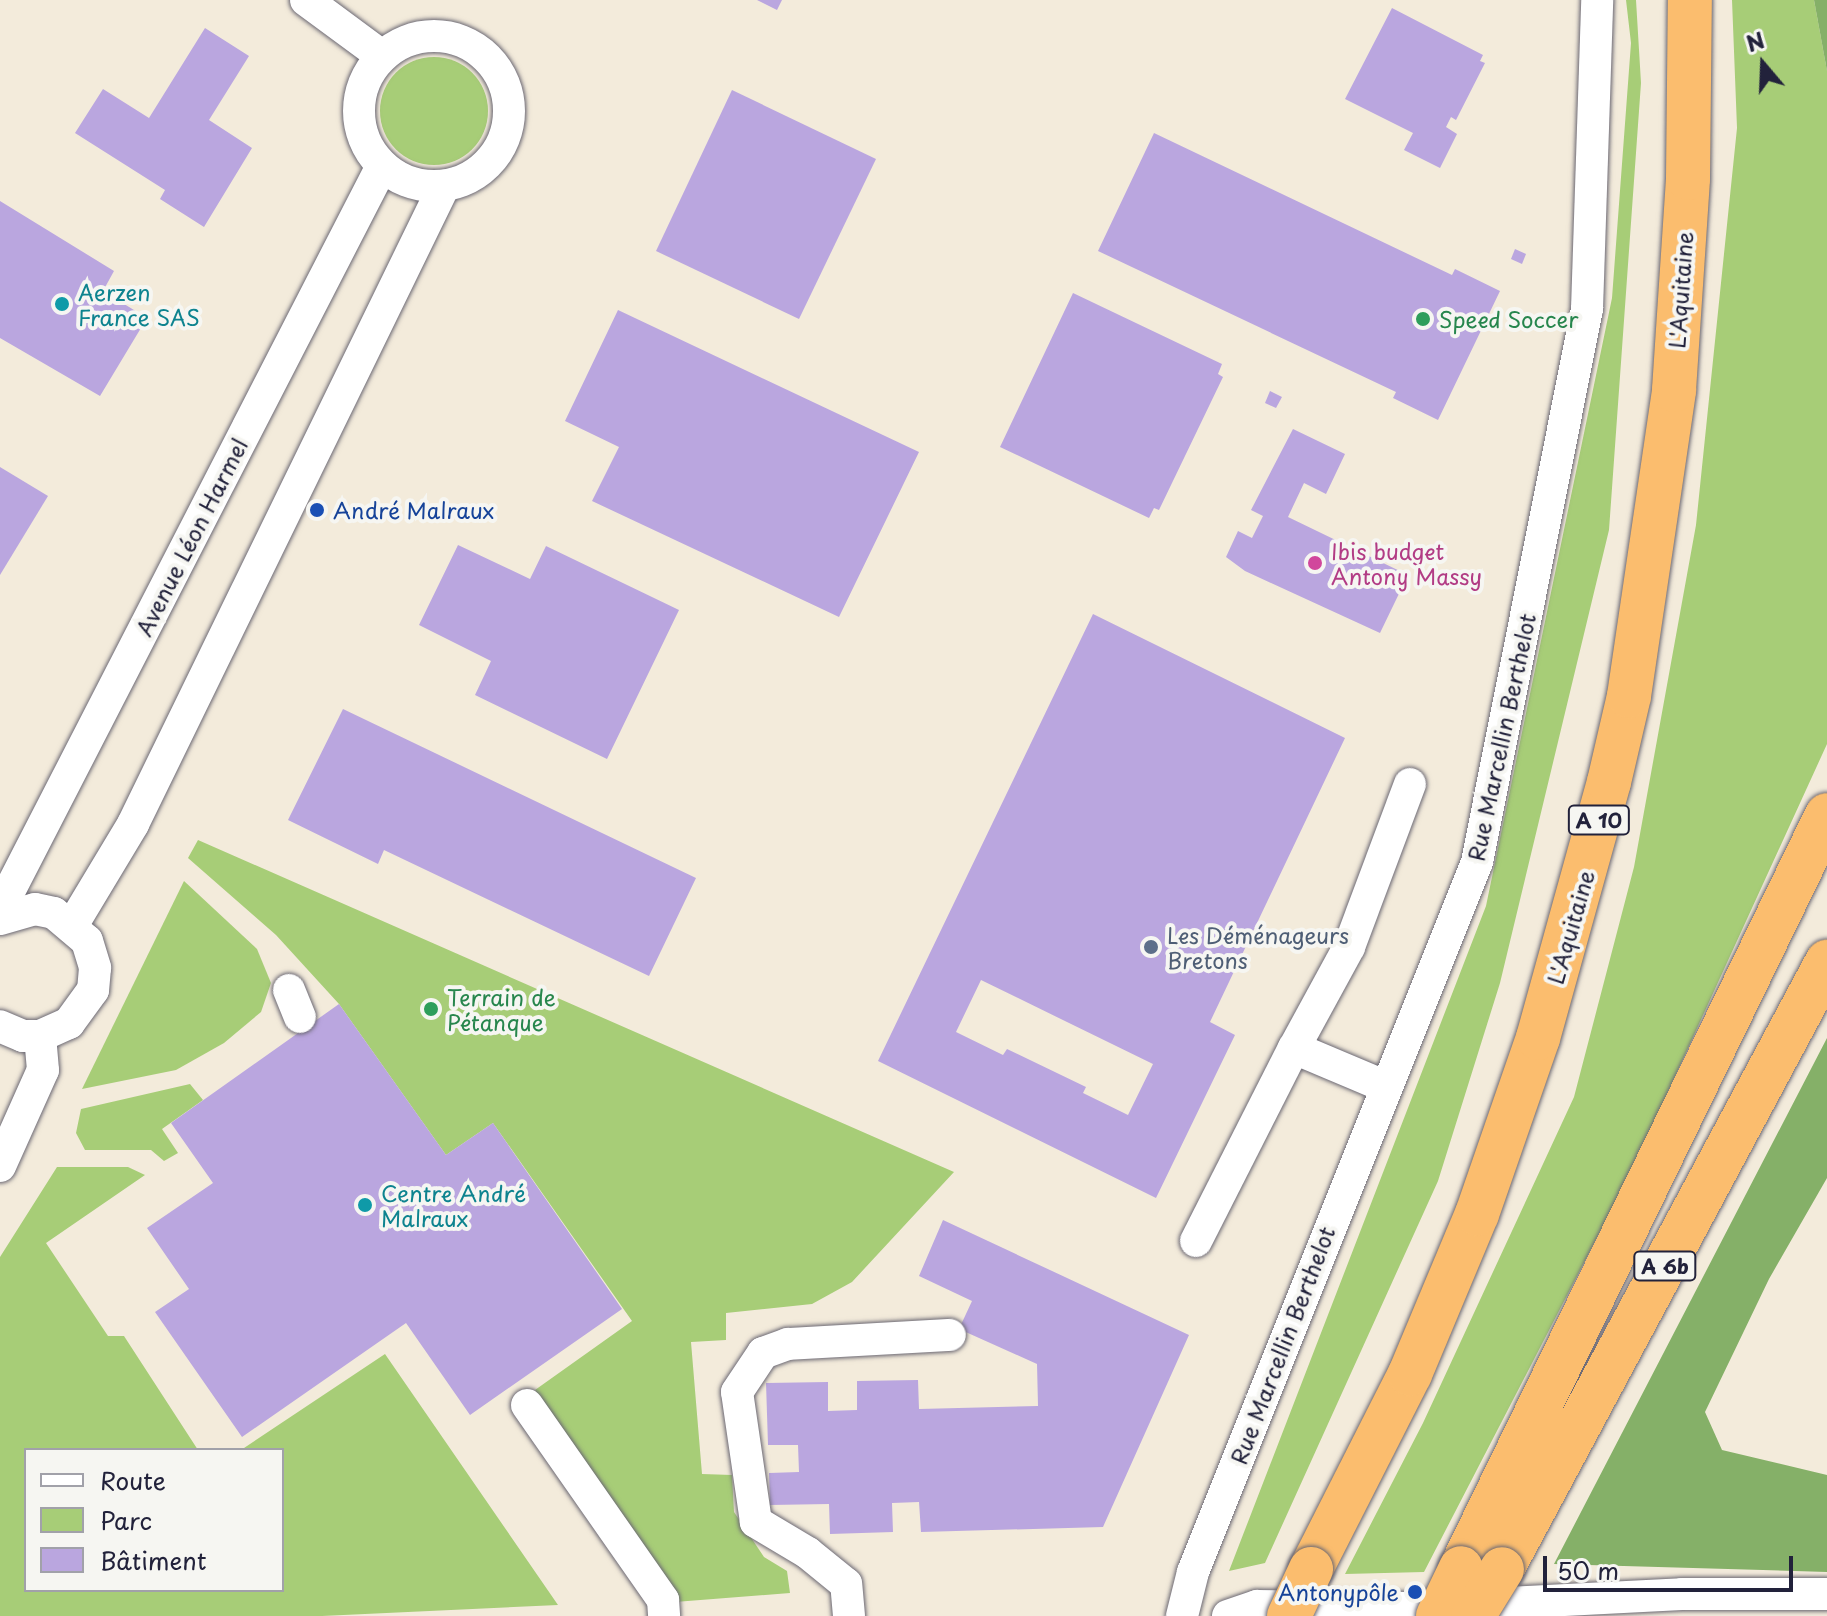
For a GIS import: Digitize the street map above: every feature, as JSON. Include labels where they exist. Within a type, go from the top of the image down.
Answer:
[{"type":"highway","name":"L'Aquitaine","points":[[1289,1616],[1410,1374],[1477,1214],[1538,1038],[1609,782],[1629,696],[1674,390],[1688,178],[1689,7]]},
{"type":"highway","points":[[1438,1616],[1482,1569],[1827,815]]},
{"type":"highway","name":"A 6b","points":[[1473,1616],[1482,1569],[1827,962]]},
{"type":"street","points":[[306,0],[382,56]]},
{"type":"street","name":"Rue Marcellin Berthelot","points":[[1182,1616],[1193,1572],[1384,1086],[1477,862],[1587,309],[1597,0]]},
{"type":"street","points":[[429,36],[454,38],[478,50],[496,67],[508,104],[503,142],[489,163],[468,178],[444,186],[421,186],[382,166],[367,146],[359,99],[382,56],[404,42],[429,36]]},
{"type":"street","name":"Avenue Léon Harmel","points":[[0,909],[382,166]]},
{"type":"street","points":[[73,924],[133,824],[444,186]]},
{"type":"street","points":[[1196,1241],[1349,947],[1410,784]]},
{"type":"street","points":[[0,919],[35,909],[73,924],[87,941],[95,968],[93,990],[69,1023],[40,1036],[23,1036],[0,1026]]},
{"type":"street","points":[[0,1166],[43,1070],[40,1036]]},
{"type":"street","points":[[1294,1048],[1384,1086]]},
{"type":"street","points":[[849,1616],[846,1584],[756,1522],[737,1392],[763,1353],[788,1344],[950,1335]]},
{"type":"street","points":[[527,1405],[663,1600],[664,1616]]},
{"type":"street","points":[[1228,1616],[1257,1606],[1682,1605],[1827,1594]]},
{"type":"green space","points":[[1626,0],[1636,0],[1641,83],[1609,530],[1500,983],[1438,1181],[1265,1563],[1229,1571],[1486,906],[1612,298],[1631,43]]},
{"type":"green space","points":[[1732,0],[1814,0],[1827,71],[1827,744],[1635,1164],[1424,1572],[1345,1574],[1423,1423],[1574,1097],[1634,867],[1696,525],[1737,128]]},
{"type":"green space","points":[[1814,0],[1827,0],[1827,71]]},
{"type":"green space","points":[[434,57],[455,61],[472,73],[484,90],[488,111],[484,132],[472,149],[455,161],[434,165],[413,161],[396,149],[384,132],[380,111],[384,90],[396,73],[413,61]]},
{"type":"green space","points":[[198,840],[954,1172],[852,1282],[812,1304],[726,1313],[726,1340],[691,1342],[702,1474],[732,1475],[734,1512],[764,1557],[787,1571],[790,1593],[675,1602],[535,1390],[632,1321],[493,1123],[446,1155],[339,1004],[276,935],[188,858]]},
{"type":"green space","points":[[184,881],[257,949],[271,983],[261,1012],[224,1043],[176,1070],[82,1089]]},
{"type":"green space","points":[[1827,1038],[1827,1178],[1769,1279],[1705,1412],[1722,1450],[1827,1475],[1827,1572],[1554,1564]]},
{"type":"green space","points":[[190,1084],[203,1100],[162,1129],[178,1153],[164,1161],[151,1150],[85,1150],[76,1133],[81,1109]]},
{"type":"green space","points":[[57,1167],[128,1167],[145,1175],[46,1243],[108,1336],[124,1336],[197,1448],[24,1448],[24,1592],[284,1592],[284,1448],[244,1448],[385,1354],[558,1605],[322,1616],[0,1616],[0,1257]]},
{"type":"building","points":[[757,0],[782,0],[777,10]]},
{"type":"building","points":[[1392,8],[1483,55],[1480,61],[1485,63],[1456,120],[1451,117],[1446,127],[1457,134],[1440,168],[1404,150],[1413,133],[1345,99]]},
{"type":"building","points":[[205,28],[249,56],[209,120],[252,148],[204,227],[160,199],[165,190],[75,133],[103,89],[149,118]]},
{"type":"building","points":[[732,90],[876,159],[799,319],[656,251]]},
{"type":"building","points":[[1154,133],[1452,275],[1455,269],[1500,291],[1438,420],[1393,398],[1396,392],[1098,251]]},
{"type":"building","name":"Aerzen France SAS","points":[[0,201],[114,271],[103,291],[147,318],[100,396],[0,338]]},
{"type":"building","points":[[1515,249],[1526,254],[1522,264],[1511,259]]},
{"type":"building","points":[[1073,293],[1222,364],[1218,374],[1223,377],[1159,510],[1154,508],[1149,518],[1000,447]]},
{"type":"building","points":[[618,310],[919,452],[839,617],[592,501],[619,447],[565,421]]},
{"type":"building","points":[[1270,391],[1282,397],[1276,408],[1265,403]]},
{"type":"building","points":[[1293,429],[1345,454],[1326,494],[1304,483],[1288,517],[1408,575],[1380,633],[1245,571],[1226,557],[1238,531],[1252,538],[1263,516],[1251,510]]},
{"type":"building","points":[[0,467],[48,496],[0,575]]},
{"type":"building","points":[[458,545],[530,579],[546,546],[679,610],[607,759],[475,695],[491,661],[419,625]]},
{"type":"building","points":[[1093,614],[1345,738],[1210,1022],[1235,1035],[1156,1198],[878,1061]],"holes":[[[981,980],[1153,1064],[1128,1115],[1083,1093],[1086,1087],[1007,1049],[1003,1055],[956,1032]]]},
{"type":"building","points":[[343,709],[696,878],[649,976],[384,850],[378,864],[288,820]]},
{"type":"building","name":"Centre André Malraux","points":[[339,1004],[446,1155],[493,1123],[622,1309],[470,1415],[406,1323],[242,1437],[155,1312],[189,1289],[147,1228],[213,1183],[171,1123]]},
{"type":"building","points":[[943,1220],[1189,1335],[1103,1527],[921,1532],[919,1502],[892,1503],[893,1532],[830,1534],[829,1504],[770,1505],[769,1473],[799,1472],[798,1445],[768,1445],[766,1383],[828,1382],[828,1411],[857,1410],[857,1381],[918,1380],[919,1409],[1038,1406],[1037,1364],[959,1329],[972,1301],[919,1276]]},
{"type":"place","name":"Aerzen France SAS","points":[[62,304]]},
{"type":"place","name":"Speed Soccer","points":[[1423,319]]},
{"type":"place","name":"André Malraux","points":[[317,510]]},
{"type":"place","name":"Ibis budget Antony Massy","points":[[1315,563]]},
{"type":"place","name":"Les Déménageurs Bretons","points":[[1151,947]]},
{"type":"place","name":"Terrain de Pétanque","points":[[431,1009]]},
{"type":"place","name":"Centre André Malraux","points":[[365,1205]]},
{"type":"place","name":"Antonypôle","points":[[1415,1592]]}]
